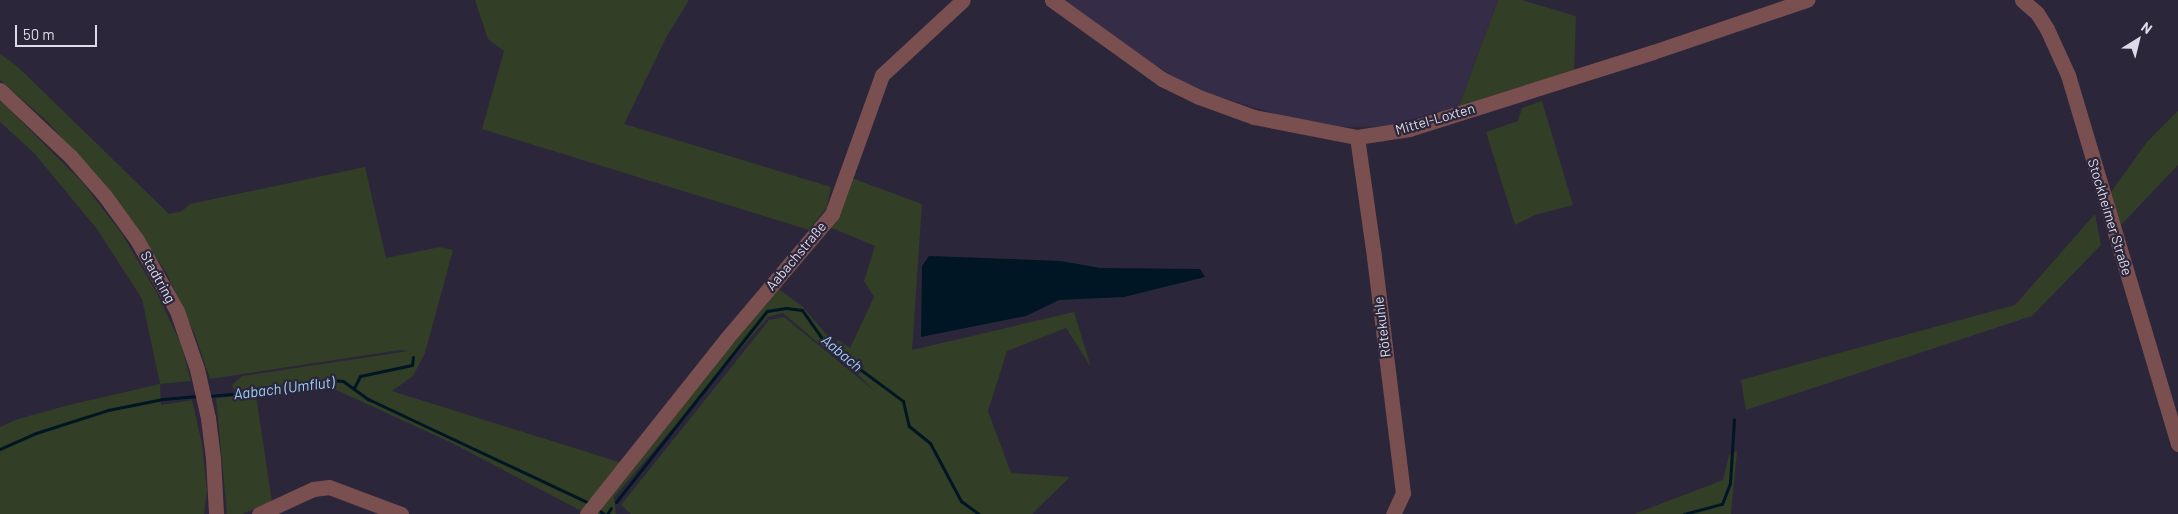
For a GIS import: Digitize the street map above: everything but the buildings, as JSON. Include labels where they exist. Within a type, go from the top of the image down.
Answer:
[{"type":"street","name":"Aabachstraße","points":[[591,508],[726,339],[832,214],[882,75],[963,0]]},
{"type":"street","name":"Mittel-Loxten","points":[[1052,0],[1162,79],[1199,97],[1254,118],[1357,137],[1410,129],[1653,52],[1807,0]]},
{"type":"street","name":"Stockheimer Straße","points":[[2022,0],[2037,13],[2047,29],[2068,75],[2178,444]]},
{"type":"street","name":"Stadtring","points":[[0,90],[71,157],[105,196],[137,240],[176,311],[197,368],[208,418],[213,458],[216,513]]},
{"type":"street","name":"Rötekuhle","points":[[1357,137],[1403,493],[1393,514]]},
{"type":"street","points":[[259,514],[313,489],[329,488],[401,514]]},
{"type":"shaded area","points":[[1064,0],[1498,0],[1459,106],[1388,126],[1352,127],[1318,126],[1199,91],[1145,59]]},
{"type":"green space","points":[[475,0],[689,0],[667,36],[624,124],[831,187],[827,207],[809,230],[482,129],[504,51],[488,39]]},
{"type":"green space","points":[[1498,0],[1521,0],[1576,16],[1574,70],[1459,106]]},
{"type":"green space","points":[[0,54],[18,67],[169,214],[182,211],[190,204],[365,167],[386,258],[440,247],[453,250],[425,353],[413,376],[392,391],[619,462],[776,287],[803,307],[832,341],[824,348],[783,313],[768,317],[614,497],[616,514],[587,514],[454,444],[319,382],[234,390],[232,385],[242,376],[409,351],[400,350],[210,379],[195,335],[166,272],[112,196],[48,122],[0,80]]},
{"type":"green space","points":[[0,100],[83,183],[122,234],[157,293],[181,344],[191,381],[160,384],[142,299],[97,229],[34,153],[0,122]]},
{"type":"green space","points":[[1542,101],[1573,205],[1535,215],[1515,225],[1486,132],[1518,121],[1522,108]]},
{"type":"green space","points":[[2178,111],[2178,165],[2120,226],[2111,192],[2147,142]]},
{"type":"green space","points":[[849,177],[922,204],[912,350],[1074,312],[1091,367],[1066,328],[1007,351],[988,411],[1011,473],[1070,477],[1032,514],[631,514],[621,505],[769,320],[784,317],[876,392],[858,375],[864,366],[834,345],[838,340],[850,348],[874,297],[864,281],[875,246],[827,226]]},
{"type":"green space","points":[[2095,214],[2101,245],[2032,316],[1746,410],[1741,380],[2015,305]]},
{"type":"green space","points":[[160,384],[161,405],[192,400],[202,444],[207,490],[204,514],[0,514],[0,427],[18,419],[69,405]]},
{"type":"green space","points":[[256,395],[272,502],[242,514],[227,514],[216,398]]},
{"type":"green space","points":[[1737,451],[1731,514],[1634,514],[1723,480],[1729,455]]},
{"type":"water","points":[[929,256],[1061,261],[1100,268],[1200,269],[1205,277],[1124,297],[1059,300],[1026,316],[921,337],[922,266]]},
{"type":"waterway","name":"Aabach","points":[[616,502],[767,311],[786,308],[802,310],[826,344],[903,401],[909,426],[930,443],[961,501],[979,514]]},
{"type":"waterway","points":[[354,388],[360,376],[412,365],[413,357]]},
{"type":"waterway","name":"Aabach (Umflut)","points":[[208,396],[294,389],[331,380],[343,381],[368,399],[589,503]]},
{"type":"waterway","name":"Aabach (Umflut)","points":[[0,449],[36,433],[108,410],[163,399],[200,396]]},
{"type":"waterway","points":[[1684,514],[1722,504],[1730,483],[1734,419]]},
{"type":"waterway","name":"Aabach (Umflut)","points":[[596,508],[604,514]]},
{"type":"waterway","name":"Aabach","points":[[607,514],[611,508]]}]
